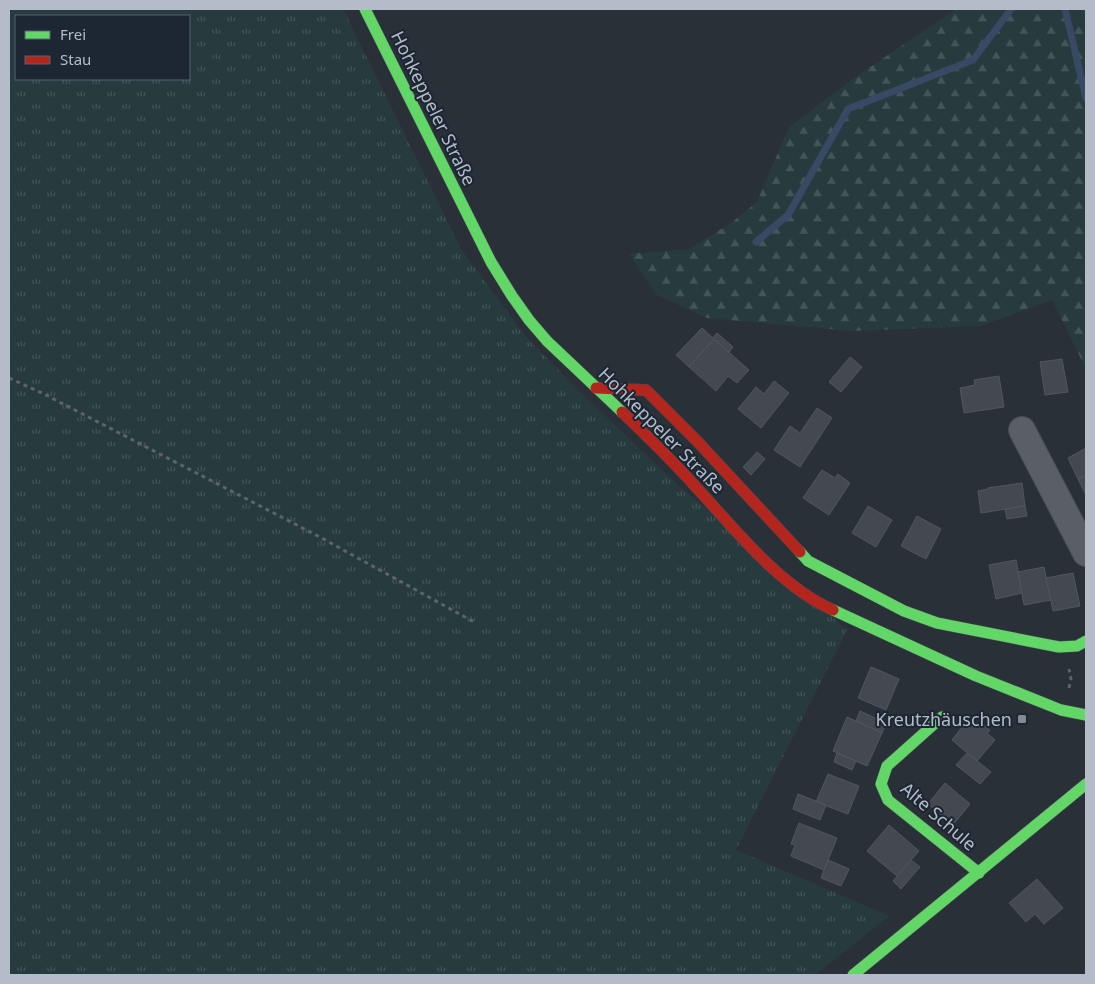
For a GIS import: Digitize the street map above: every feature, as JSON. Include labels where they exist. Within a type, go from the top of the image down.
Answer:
[{"type":"street","name":"Hohkeppeler Straße","points":[[365,9],[491,262],[512,296],[541,334],[668,456],[756,553],[784,579],[819,604],[906,642],[976,676],[1061,710],[1086,715]]},
{"type":"street","points":[[596,388],[646,390],[697,441],[808,562],[904,611],[937,622],[1059,647],[1076,646],[1086,641]]},
{"type":"street","points":[[1022,430],[1086,553]]},
{"type":"street","name":"Alte Schule","points":[[942,717],[887,766],[881,784],[888,800],[978,873]]},
{"type":"street","points":[[852,975],[1086,784]]},
{"type":"path","points":[[9,378],[44,394],[318,536],[474,622]]},
{"type":"green space","points":[[9,9],[343,9],[461,249],[527,338],[579,391],[676,483],[847,630],[736,850],[889,916],[815,975],[9,975]]},
{"type":"green space","points":[[956,9],[1086,9],[1086,369],[1052,300],[980,326],[853,331],[707,318],[657,295],[629,254],[689,249],[731,223],[757,202],[789,127],[854,78]]},
{"type":"building","points":[[702,328],[713,338],[717,333],[733,347],[729,352],[714,339],[689,367],[676,355]]},
{"type":"building","points":[[714,339],[749,370],[737,383],[728,376],[716,391],[689,367]]},
{"type":"building","points":[[850,357],[862,367],[841,392],[829,382]]},
{"type":"building","points":[[1062,359],[1068,392],[1045,395],[1040,362]]},
{"type":"building","points":[[999,376],[1004,407],[964,413],[960,388],[975,385],[974,380]]},
{"type":"building","points":[[774,381],[789,393],[761,428],[738,409],[756,387],[764,394]]},
{"type":"building","points":[[817,408],[832,418],[800,467],[774,450],[790,426],[800,433]]},
{"type":"building","points":[[1086,448],[1086,475],[1078,479],[1068,458]]},
{"type":"building","points":[[757,452],[765,459],[751,475],[743,467]]},
{"type":"building","points":[[822,470],[835,478],[838,474],[850,483],[829,515],[803,498]]},
{"type":"building","points":[[1086,475],[1086,495],[1078,479]]},
{"type":"building","points":[[1022,483],[1025,506],[981,513],[978,491]]},
{"type":"building","points":[[868,506],[892,520],[876,547],[852,533]]},
{"type":"building","points":[[1025,506],[1027,516],[1007,519],[1005,509]]},
{"type":"building","points":[[917,516],[941,529],[926,559],[901,546]]},
{"type":"building","points":[[1016,560],[1022,593],[996,599],[989,565]]},
{"type":"building","points":[[1044,567],[1051,600],[1024,605],[1018,572]]},
{"type":"building","points":[[1073,573],[1080,606],[1053,611],[1046,578]]},
{"type":"building","points":[[871,667],[899,679],[886,710],[858,698]]},
{"type":"building","points":[[860,711],[886,723],[882,733],[856,721]]},
{"type":"building","points":[[847,717],[882,733],[867,766],[833,751]]},
{"type":"building","points":[[969,718],[978,725],[980,722],[990,730],[987,733],[995,740],[977,761],[952,740]]},
{"type":"building","points":[[837,753],[856,761],[852,770],[834,762]]},
{"type":"building","points":[[967,753],[991,772],[980,784],[956,765]]},
{"type":"building","points":[[828,774],[859,786],[848,814],[816,802]]},
{"type":"building","points":[[945,783],[970,804],[953,825],[928,804]]},
{"type":"building","points":[[798,794],[826,805],[820,820],[793,809]]},
{"type":"building","points":[[799,823],[837,838],[824,870],[791,856],[795,845],[791,844]]},
{"type":"building","points":[[889,825],[919,851],[897,876],[867,851]]},
{"type":"building","points":[[828,860],[849,869],[841,886],[821,878]]},
{"type":"building","points":[[911,860],[920,867],[901,889],[893,881]]},
{"type":"building","points":[[1037,879],[1063,908],[1044,924],[1035,914],[1026,922],[1009,903]]},
{"type":"waterway","points":[[756,242],[788,215],[848,109],[973,60],[1011,9]]},
{"type":"waterway","points":[[1065,9],[1086,98]]},
{"type":"traffic: fast","points":[[365,9],[491,262],[512,296],[547,341],[622,412]]},
{"type":"traffic: fast","points":[[800,552],[808,561],[904,611],[937,623],[1059,647],[1077,646],[1086,641]]},
{"type":"traffic: fast","points":[[833,610],[976,676],[1061,710],[1086,715]]},
{"type":"traffic: fast","points":[[942,717],[887,766],[881,784],[888,800],[979,873]]},
{"type":"traffic: fast","points":[[853,975],[1086,784]]},
{"type":"traffic: jam","points":[[596,388],[646,390],[697,441],[800,552]]},
{"type":"traffic: jam","points":[[622,412],[668,457],[742,538],[776,572],[813,600],[833,610]]},
{"type":"place","name":"Kreutzhäuschen","points":[[1022,719]]}]
